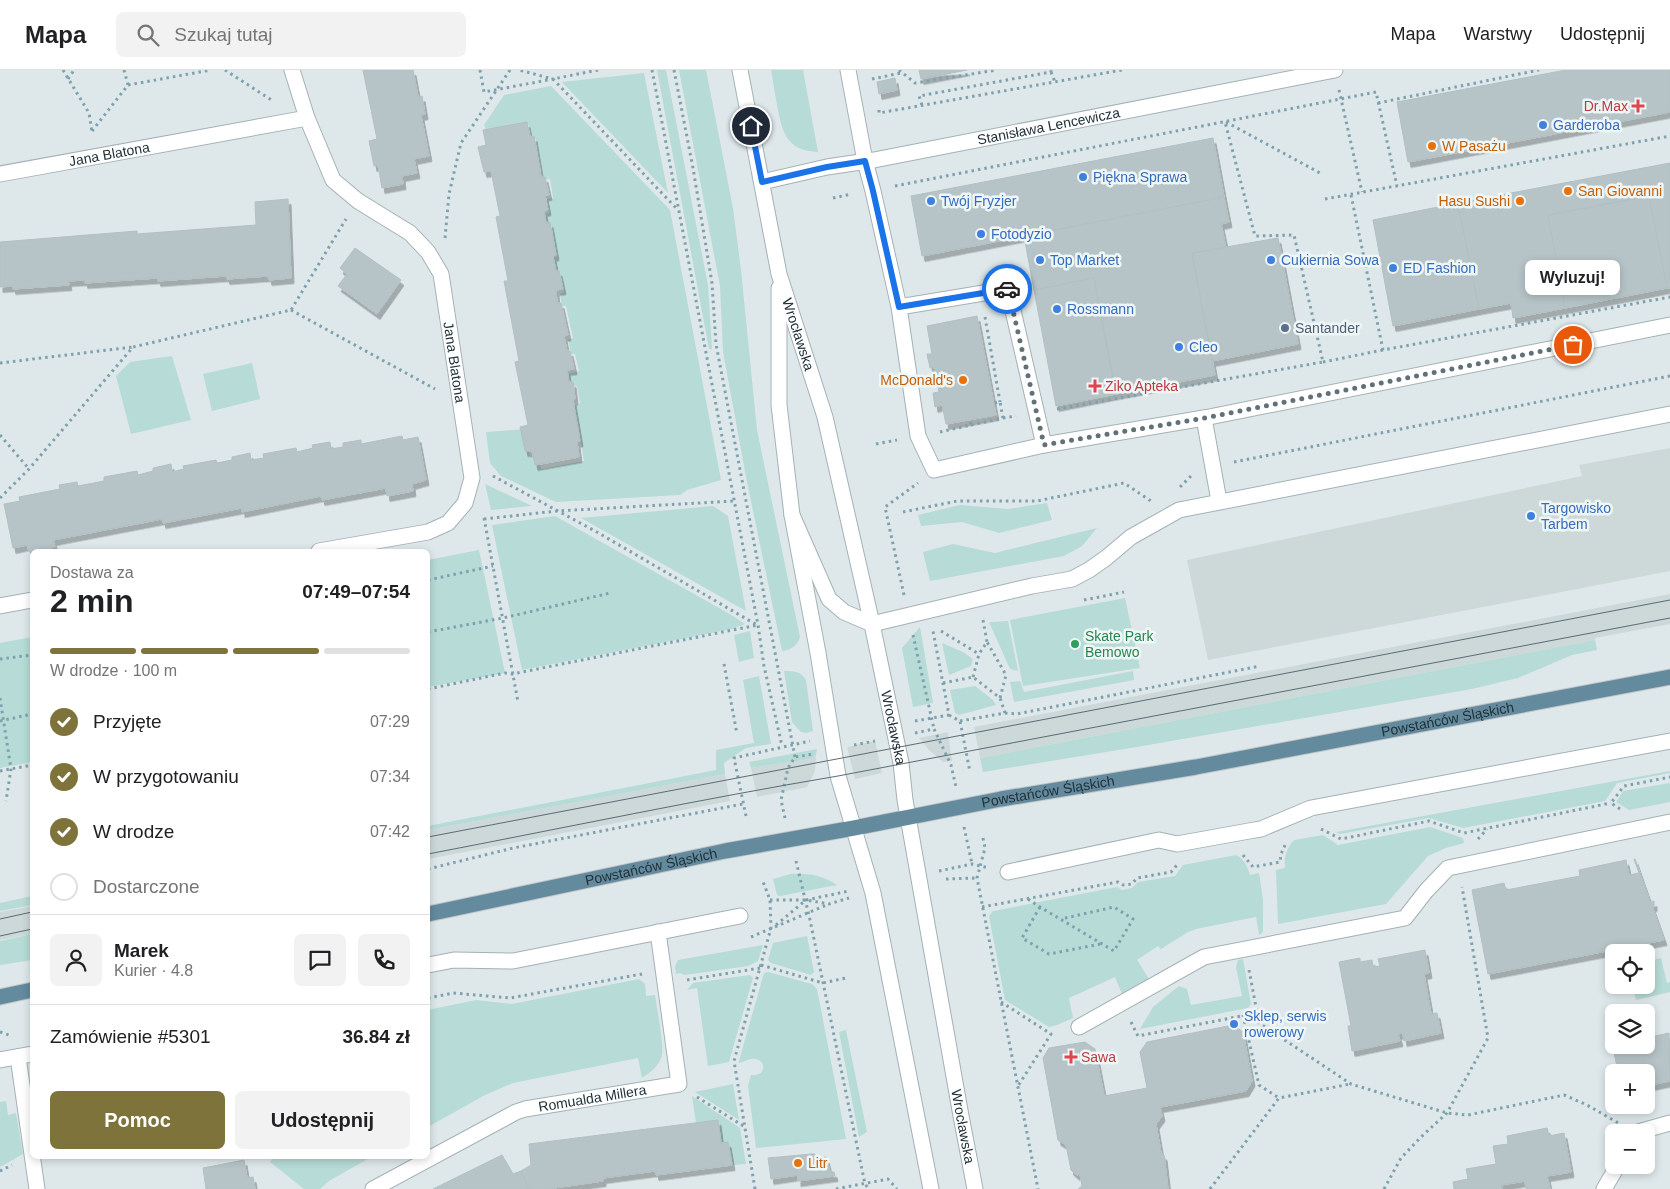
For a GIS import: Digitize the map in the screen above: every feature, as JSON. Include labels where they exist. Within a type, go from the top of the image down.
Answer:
[{"type":"main road","name":"Powstańców Śląskich","points":[[430,914],[726,851],[1001,799],[1196,767],[1670,677]]},
{"type":"main road","points":[[0,996],[30,990]]},
{"type":"street","name":"Jana Blatona","points":[[292,70],[304,119],[333,180],[358,200],[410,233],[428,252],[441,274],[472,478],[466,503],[448,523],[428,532],[330,549]]},
{"type":"street","name":"Wrocławska","points":[[740,70],[779,274],[825,417],[872,624],[901,763],[908,817],[975,1189]]},
{"type":"street","points":[[848,70],[865,161],[899,307],[918,436],[934,470],[1044,445],[1204,418],[1670,325]]},
{"type":"street","name":"Stanisława Lencewicza","points":[[762,182],[827,167],[1334,70]]},
{"type":"street","name":"Jana Blatona","points":[[0,174],[304,119]]},
{"type":"street","name":"Wrocławska","points":[[779,274],[779,405],[792,515],[818,653],[838,776],[874,893],[931,1189]]},
{"type":"street","points":[[899,307],[1008,289],[1044,445]]},
{"type":"street","points":[[792,515],[829,599],[844,612],[872,624],[1032,586],[1072,579],[1089,570],[1149,525],[1179,510],[1670,414]]},
{"type":"street","points":[[1204,418],[1219,501]]},
{"type":"street","points":[[0,606],[30,600]]},
{"type":"street","points":[[1008,872],[1159,840],[1177,844],[1261,829],[1311,808],[1670,741]]},
{"type":"street","points":[[1079,1027],[1204,957],[1404,918],[1448,868],[1670,822]]},
{"type":"street","points":[[430,965],[454,960],[513,961],[740,916]]},
{"type":"street","points":[[658,932],[679,1084]]},
{"type":"street","points":[[0,1060],[25,1056],[30,1111]]},
{"type":"street","name":"Romualda Millera","points":[[430,1158],[520,1110],[679,1084]]},
{"type":"street","points":[[1655,1126],[1670,1123]]},
{"type":"street","points":[[34,1159],[37,1189]]},
{"type":"street","name":"Romualda Millera","points":[[373,1189],[429,1159]]},
{"type":"street","points":[[1604,1189],[1613,1174]]},
{"type":"path","points":[[63,70],[89,112],[96,157]]},
{"type":"path","points":[[68,79],[74,70]]},
{"type":"path","points":[[124,70],[128,84]]},
{"type":"path","points":[[92,131],[128,84],[211,70]]},
{"type":"path","points":[[225,70],[304,119]]},
{"type":"path","points":[[480,70],[484,92],[598,70]]},
{"type":"path","points":[[441,274],[449,194],[461,143],[510,70]]},
{"type":"path","points":[[519,70],[554,79],[678,210]]},
{"type":"path","points":[[652,70],[758,625],[764,666],[782,746]]},
{"type":"path","points":[[674,70],[712,283],[716,344],[795,757],[788,768],[781,800],[782,807]]},
{"type":"path","points":[[870,70],[874,87]]},
{"type":"path","points":[[874,78],[901,71],[915,83],[997,70]]},
{"type":"path","points":[[878,104],[879,113],[1122,70]]},
{"type":"path","points":[[1334,70],[1362,192]]},
{"type":"path","points":[[1378,103],[1539,70]]},
{"type":"path","points":[[922,105],[919,96],[1051,71],[1055,82]]},
{"type":"path","points":[[833,198],[1376,92],[1398,186]]},
{"type":"path","points":[[1225,122],[1320,173]]},
{"type":"path","points":[[1225,122],[1255,236],[1294,235],[1323,362]]},
{"type":"path","points":[[1325,199],[1670,136]]},
{"type":"path","points":[[1351,195],[1383,350]]},
{"type":"path","points":[[291,310],[358,200]]},
{"type":"path","points":[[971,425],[1670,297]]},
{"type":"path","points":[[0,363],[133,347],[291,310],[460,402]]},
{"type":"path","points":[[985,317],[1003,418]]},
{"type":"path","points":[[0,498],[28,469],[133,347]]},
{"type":"path","points":[[1212,466],[1670,376]]},
{"type":"path","points":[[994,403],[1000,402]]},
{"type":"path","points":[[0,435],[28,469]]},
{"type":"path","points":[[470,464],[758,625]]},
{"type":"path","points":[[903,589],[885,507],[934,470]]},
{"type":"path","points":[[471,483],[484,518],[518,702]]},
{"type":"path","points":[[903,512],[957,501],[1037,501],[1124,483],[1151,501]]},
{"type":"path","points":[[484,518],[557,511],[734,501]]},
{"type":"path","points":[[430,580],[493,566]]},
{"type":"path","points":[[430,632],[503,618],[610,592]]},
{"type":"path","points":[[430,689],[758,625]]},
{"type":"path","points":[[932,626],[979,654]]},
{"type":"path","points":[[913,632],[936,734]]},
{"type":"path","points":[[973,677],[979,654],[987,642],[1006,675],[1000,698]]},
{"type":"path","points":[[0,659],[30,655]]},
{"type":"path","points":[[724,664],[737,734]]},
{"type":"path","points":[[949,716],[960,721],[1005,712],[1017,714],[1260,666]]},
{"type":"path","points":[[943,683],[973,677],[1000,698],[1005,712]]},
{"type":"path","points":[[0,698],[2,721],[11,769],[6,801]]},
{"type":"path","points":[[2,721],[30,714]]},
{"type":"path","points":[[960,721],[970,772]]},
{"type":"path","points":[[795,757],[934,729]]},
{"type":"path","points":[[746,816],[734,758],[812,740]]},
{"type":"path","points":[[0,771],[30,765]]},
{"type":"path","points":[[1315,831],[1323,829],[1341,839],[1429,821],[1464,833],[1611,803],[1624,786],[1670,777]]},
{"type":"path","points":[[1611,803],[1624,812]]},
{"type":"path","points":[[430,869],[513,848],[743,804]]},
{"type":"path","points":[[1475,843],[1487,828]]},
{"type":"path","points":[[983,838],[985,848],[977,878],[1038,1189]]},
{"type":"path","points":[[1241,853],[1253,867],[1280,862],[1282,850],[1290,838]]},
{"type":"path","points":[[968,844],[972,864]]},
{"type":"path","points":[[982,907],[1118,882],[1123,885],[1132,884],[1137,878],[1171,872],[1180,861]]},
{"type":"path","points":[[949,869],[972,864],[1008,872]]},
{"type":"path","points":[[799,874],[865,1184],[869,1189]]},
{"type":"path","points":[[946,879],[977,878]]},
{"type":"path","points":[[751,1189],[755,1187],[734,1061],[771,928],[770,900],[762,879]]},
{"type":"path","points":[[1384,1189],[1401,1158],[1447,1113],[1488,1038],[1461,879]]},
{"type":"path","points":[[771,928],[806,900],[843,892]]},
{"type":"path","points":[[771,928],[808,912],[849,898]]},
{"type":"path","points":[[1027,899],[1114,952],[1133,920],[1114,907],[1061,919]]},
{"type":"path","points":[[770,900],[806,900],[829,904]]},
{"type":"path","points":[[1040,907],[1022,938],[1049,954],[1101,944]]},
{"type":"path","points":[[1245,949],[1259,1023],[1351,1084],[1447,1113],[1468,1115],[1564,1095],[1622,1124]]},
{"type":"path","points":[[430,998],[453,993],[510,998],[648,973],[650,986],[761,967],[823,982],[846,978]]},
{"type":"path","points":[[1000,1002],[1051,1034],[1018,1086]]},
{"type":"path","points":[[1121,1003],[1138,1036],[1257,1013]]},
{"type":"path","points":[[1243,1015],[1259,1085],[1279,1098]]},
{"type":"path","points":[[679,1084],[745,1127]]},
{"type":"path","points":[[1210,1189],[1279,1098],[1351,1084]]},
{"type":"path","points":[[836,1189],[888,1179],[897,1189]]},
{"type":"shaded area","name":"Targowisko Tarbem","points":[[1670,448],[1670,571],[1208,660],[1187,560],[1582,476],[1579,465]]},
{"type":"shaded area","points":[[1670,594],[1670,624],[980,758],[974,727]]},
{"type":"shaded area","points":[[948,732],[952,761],[943,762],[919,738]]},
{"type":"shaded area","points":[[875,741],[882,773],[855,779],[847,747]]},
{"type":"shaded area","points":[[816,755],[815,771],[807,787],[757,797],[751,768],[810,759]]},
{"type":"shaded area","points":[[725,774],[730,801],[430,859],[430,830]]},
{"type":"shaded area","points":[[30,906],[30,934],[0,940],[0,912]]},
{"type":"green space","points":[[657,70],[666,70],[708,285],[712,349],[709,349]]},
{"type":"green space","points":[[679,70],[706,70],[733,208],[757,430],[800,637],[791,649],[782,651],[746,477],[723,352],[720,286]]},
{"type":"green space","points":[[771,70],[803,70],[818,152],[799,148],[787,138],[781,123]]},
{"type":"green space","points":[[644,73],[668,193],[562,82]]},
{"type":"green space","points":[[551,86],[670,210],[721,480],[687,490],[680,495],[556,502],[501,476],[490,463],[486,432],[525,429],[530,456],[538,455],[541,469],[584,461],[574,405],[580,404],[577,386],[570,386],[568,374],[579,371],[575,354],[571,354],[568,340],[573,338],[566,306],[562,306],[560,294],[564,292],[561,276],[557,277],[553,258],[557,257],[552,226],[547,227],[545,214],[549,213],[547,199],[553,198],[550,179],[543,180],[536,139],[532,139],[529,125],[487,132],[484,125],[504,95]]},
{"type":"green space","points":[[172,356],[191,420],[131,434],[116,376],[130,362]]},
{"type":"green space","points":[[252,363],[260,399],[212,411],[203,374]]},
{"type":"green space","points":[[485,484],[532,506],[491,510]]},
{"type":"green space","points":[[1047,503],[1052,520],[999,533],[962,522],[921,526],[918,515],[960,505],[1008,509]]},
{"type":"green space","points":[[713,506],[728,516],[746,611],[581,518]]},
{"type":"green space","points":[[555,516],[745,624],[732,629],[522,670],[492,525]]},
{"type":"green space","points":[[1097,528],[1082,546],[1064,556],[930,581],[923,552],[953,544],[995,553]]},
{"type":"green space","points":[[479,550],[505,673],[430,687],[430,560]]},
{"type":"green space","name":"Skate Park Bemowo","points":[[1125,598],[1140,668],[1023,686],[1010,620]]},
{"type":"green space","points":[[1008,621],[1018,671],[1010,669],[989,622]]},
{"type":"green space","points":[[920,627],[933,703],[913,707],[902,648]]},
{"type":"green space","points":[[750,631],[754,658],[739,662],[734,635]]},
{"type":"green space","points":[[30,637],[30,762],[0,768],[0,643]]},
{"type":"green space","points":[[1595,640],[1597,650],[1572,655],[1518,678],[1472,689],[983,772],[980,758]]},
{"type":"green space","points":[[942,643],[963,652],[973,659],[971,666],[949,675]]},
{"type":"green space","points":[[784,671],[797,672],[806,680],[813,731],[801,732],[792,722]]},
{"type":"green space","points":[[1133,671],[1134,680],[1014,702],[1010,682],[1020,681],[1024,692]]},
{"type":"green space","points":[[759,676],[771,744],[746,748],[724,763],[725,774],[430,830],[430,826],[716,770],[716,750],[754,743],[743,680]]},
{"type":"green space","points":[[975,686],[993,700],[996,705],[959,715],[955,713],[950,690]]},
{"type":"green space","points":[[817,749],[816,755],[810,759],[751,768],[749,762]]},
{"type":"green space","points":[[1670,771],[1670,773],[1617,783],[1605,801],[1463,828],[1429,818],[1340,834],[1336,832]]},
{"type":"green space","points":[[1670,783],[1670,802],[1629,810],[1616,802],[1623,791]]},
{"type":"green space","points":[[1430,827],[1463,838],[1464,843],[1428,856],[1386,904],[1278,924],[1276,870],[1285,868],[1286,853],[1294,840],[1323,835],[1338,845]]},
{"type":"green space","points":[[1236,855],[1244,861],[1250,875],[1259,873],[1263,900],[1263,931],[1261,934],[1259,935],[1256,917],[1188,932],[1161,949],[1158,946],[1137,960],[1149,979],[1122,994],[1115,977],[1069,998],[1073,1018],[1057,1025],[1049,1027],[1005,1000],[989,916],[993,911],[1117,887],[1122,890],[1132,888],[1138,882],[1175,876],[1183,865]]},
{"type":"green space","points":[[791,874],[815,875],[837,885],[777,895],[773,879]]},
{"type":"green space","points":[[30,896],[30,905],[0,911],[0,903]]},
{"type":"green space","points":[[30,934],[30,960],[0,965],[0,941]]},
{"type":"green space","points":[[807,936],[814,972],[811,975],[771,963],[768,960],[773,943]]},
{"type":"green space","points":[[763,945],[758,961],[748,966],[685,975],[676,974],[675,966],[678,960]]},
{"type":"green space","points":[[1661,958],[1667,983],[1670,982],[1670,992],[1636,1000],[1634,994],[1655,994],[1655,960]]},
{"type":"green space","points":[[1243,959],[1251,1004],[1248,1008],[1140,1029],[1153,1007],[1179,986],[1187,989],[1191,1005],[1242,996],[1236,967],[1238,960]]},
{"type":"green space","points":[[768,972],[812,984],[817,989],[846,1139],[756,1148],[748,1086],[751,1075],[760,1073],[763,1065],[762,1062],[755,1059],[739,1063],[739,1061],[764,973]]},
{"type":"green space","points":[[750,975],[753,978],[729,1062],[708,1066],[697,988],[687,990],[693,983]]},
{"type":"green space","points":[[639,979],[645,984],[646,996],[655,995],[662,1055],[654,1068],[642,1078],[638,1058],[513,1083],[485,1095],[430,1126],[430,1010],[476,1000],[512,1004]]},
{"type":"green space","points":[[846,1030],[867,1132],[859,1137],[839,1032]]},
{"type":"green space","points":[[733,1084],[739,1120],[695,1092]]},
{"type":"green space","points":[[692,1096],[740,1128],[746,1164],[732,1165],[728,1142],[721,1143],[718,1120],[696,1123]]},
{"type":"green space","points":[[6,1101],[8,1115],[16,1113],[23,1154],[0,1167],[0,1102]]},
{"type":"green space","points":[[272,1159],[368,1159],[329,1181],[320,1189],[304,1189],[270,1162]]},
{"type":"building","points":[[363,70],[413,70],[418,97],[422,96],[425,114],[421,115],[429,156],[414,159],[417,173],[402,176],[403,184],[382,188],[378,165],[374,166],[369,141],[377,139]]},
{"type":"building","points":[[919,70],[967,70],[921,79]]},
{"type":"building","points":[[1566,70],[1670,70],[1670,112],[1408,162],[1397,102]]},
{"type":"building","points":[[895,78],[897,90],[879,94],[877,82]]},
{"type":"building","points":[[527,122],[530,137],[534,136],[541,177],[545,177],[549,195],[545,195],[548,210],[544,211],[546,223],[550,222],[556,255],[553,256],[563,289],[556,290],[557,303],[561,303],[568,335],[564,336],[574,369],[567,370],[569,382],[573,382],[575,399],[573,400],[580,441],[577,442],[579,457],[535,465],[532,451],[525,451],[520,427],[528,425],[515,362],[519,361],[504,281],[508,281],[496,217],[500,216],[491,171],[484,172],[478,147],[486,145],[483,130]]},
{"type":"building","points":[[1213,138],[1224,197],[922,256],[911,196]]},
{"type":"building","points":[[1670,163],[1670,288],[1667,288],[1649,196],[1548,215],[1565,308],[1513,318],[1511,303],[1479,309],[1458,203]]},
{"type":"building","points":[[1649,196],[1667,288],[1565,308],[1548,215]]},
{"type":"building","points":[[1224,197],[1229,222],[1221,224],[1226,248],[1192,253],[1215,375],[1116,394],[1094,278],[1034,290],[1024,236]]},
{"type":"building","points":[[288,199],[291,278],[269,280],[268,276],[227,279],[226,276],[158,281],[157,278],[85,283],[84,280],[68,281],[69,285],[13,289],[12,286],[0,287],[0,242],[137,231],[137,234],[256,225],[255,202]]},
{"type":"building","points":[[1458,203],[1479,309],[1393,326],[1373,220]]},
{"type":"building","points":[[1278,238],[1298,344],[1212,361],[1192,253]]},
{"type":"building","points":[[355,248],[401,280],[377,314],[338,286],[347,274],[340,268]]},
{"type":"building","points":[[1094,278],[1116,394],[1056,406],[1034,290]]},
{"type":"building","name":"McDonald's","points":[[977,316],[996,415],[946,424],[942,405],[935,407],[933,393],[939,392],[934,367],[930,368],[927,354],[932,354],[927,326]]},
{"type":"building","points":[[402,436],[403,440],[418,437],[426,480],[412,484],[413,491],[387,496],[386,488],[322,500],[321,496],[242,512],[242,508],[163,523],[162,519],[53,540],[55,547],[30,549],[29,552],[27,545],[13,548],[4,504],[20,501],[19,497],[60,489],[59,485],[77,482],[78,486],[104,481],[104,477],[137,471],[138,475],[153,471],[153,468],[171,464],[172,472],[184,469],[183,466],[216,460],[217,463],[250,453],[251,460],[264,458],[263,454],[296,448],[297,452],[313,448],[312,445],[330,442],[331,449],[343,447],[343,443],[361,440],[361,444]]},
{"type":"building","points":[[1634,859],[1650,902],[1654,901],[1654,906],[1652,906],[1664,940],[1643,944],[1605,944],[1605,951],[1488,974],[1472,890],[1504,883],[1506,890],[1580,876],[1579,870],[1626,860],[1629,875],[1639,873]]},
{"type":"building","points":[[1425,950],[1429,973],[1424,974],[1431,1014],[1437,1013],[1441,1033],[1404,1041],[1403,1033],[1398,1034],[1400,1041],[1352,1051],[1348,1026],[1351,1026],[1339,962],[1360,958],[1360,962],[1372,960],[1373,967],[1380,966],[1378,959]]},
{"type":"building","points":[[1233,1025],[1243,1032],[1252,1081],[1246,1091],[1160,1107],[1162,1116],[1156,1124],[1161,1153],[1164,1155],[1168,1189],[1078,1189],[1082,1186],[1080,1174],[1077,1175],[1071,1170],[1066,1145],[1058,1140],[1043,1058],[1049,1048],[1085,1042],[1095,1049],[1104,1096],[1147,1088],[1140,1052],[1147,1042]]},
{"type":"building","points":[[1669,1033],[1670,1081],[1655,1084],[1655,1064],[1616,1064],[1614,1054],[1655,1054],[1655,1036]]},
{"type":"building","points":[[718,1120],[721,1143],[728,1142],[732,1165],[656,1175],[655,1171],[603,1178],[603,1181],[547,1189],[529,1189],[521,1171],[531,1165],[529,1144]]},
{"type":"building","points":[[1547,1128],[1549,1136],[1564,1133],[1571,1172],[1547,1176],[1550,1189],[1526,1189],[1525,1181],[1501,1185],[1502,1189],[1454,1189],[1453,1182],[1468,1179],[1466,1169],[1496,1164],[1493,1146],[1508,1144],[1507,1136]]},
{"type":"building","points":[[815,1154],[816,1158],[826,1157],[830,1172],[834,1172],[835,1176],[798,1181],[798,1175],[771,1179],[768,1158]]},
{"type":"building","points":[[502,1155],[513,1174],[521,1171],[529,1189],[433,1189]]},
{"type":"building","points":[[244,1160],[247,1178],[253,1177],[255,1189],[206,1189],[203,1168]]},
{"type":"tram line","points":[[430,837],[1670,600]]},
{"type":"tram line","points":[[430,854],[1670,618]]},
{"type":"tram line","points":[[0,919],[30,912]]},
{"type":"tram line","points":[[0,936],[30,929]]},
{"type":"way so far","points":[[1007,289],[1044,445],[1204,418],[1573,345]]},
{"type":"place","name":"Dr.Max","points":[[1638,106]]},
{"type":"place","name":"Garderoba","points":[[1543,125]]},
{"type":"place","name":"W Pasażu","points":[[1432,146]]},
{"type":"place","name":"Piękna Sprawa","points":[[1083,177]]},
{"type":"place","name":"San Giovanni","points":[[1568,191]]},
{"type":"place","name":"Twój Fryzjer","points":[[931,201]]},
{"type":"place","name":"Hasu Sushi","points":[[1520,201]]},
{"type":"place","name":"Fotodyzio","points":[[981,234]]},
{"type":"place","name":"Top Market","points":[[1040,260]]},
{"type":"place","name":"Cukiernia Sowa","points":[[1271,260]]},
{"type":"place","name":"ED Fashion","points":[[1393,268]]},
{"type":"place","name":"Rossmann","points":[[1057,309]]},
{"type":"place","name":"Santander","points":[[1285,328]]},
{"type":"place","name":"Wyluzuj!","points":[[1573,345]]},
{"type":"place","name":"Cleo","points":[[1179,347]]},
{"type":"place","name":"McDonald's","points":[[963,380]]},
{"type":"place","name":"Ziko Apteka","points":[[1095,386]]},
{"type":"place","name":"Targowisko Tarbem","points":[[1531,516]]},
{"type":"place","name":"Skate Park Bemowo","points":[[1075,644]]},
{"type":"place","name":"Sklep, serwis rowerowy","points":[[1234,1024]]},
{"type":"place","name":"Sawa","points":[[1071,1057]]},
{"type":"place","name":"Litr","points":[[798,1163]]},
{"type":"route","points":[[751,126],[762,182],[827,167],[865,161],[899,307],[1007,289]]}]
